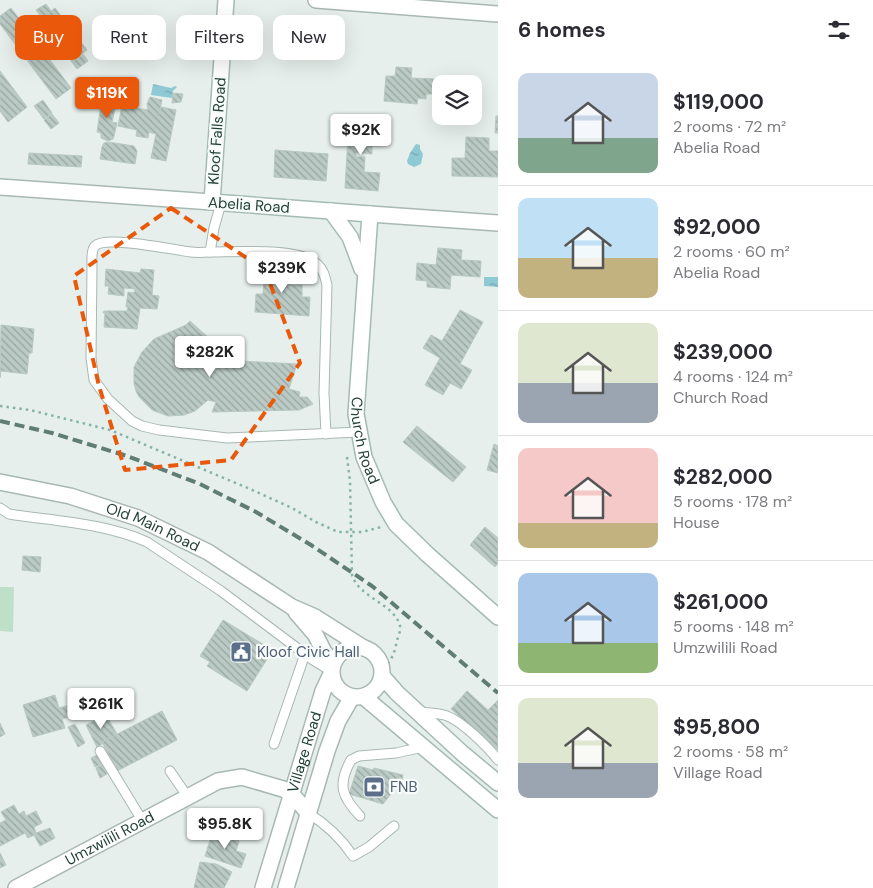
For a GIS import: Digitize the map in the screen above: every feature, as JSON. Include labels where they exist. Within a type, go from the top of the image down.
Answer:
[{"type":"street","name":"Kloof Falls Road","points":[[216,202],[226,0]]},
{"type":"street","points":[[316,0],[498,14]]},
{"type":"street","name":"Abelia Road","points":[[0,187],[498,223]]},
{"type":"street","points":[[331,212],[350,237],[364,278]]},
{"type":"street","name":"Church Road","points":[[370,214],[364,278],[356,414],[352,432],[383,502],[396,524],[498,617]]},
{"type":"street","name":"Old Main Road","points":[[0,482],[70,496],[138,518],[208,552],[292,607],[315,617],[364,648]]},
{"type":"street","name":"Old Main Road","points":[[292,607],[315,634],[332,669]]},
{"type":"street","points":[[498,783],[417,712],[382,673],[376,656],[364,648],[357,647],[343,651],[332,669],[335,686],[340,691],[358,697],[423,746],[498,810]]},
{"type":"street","name":"Village Road","points":[[263,888],[291,792],[323,691],[332,669]]},
{"type":"street","points":[[358,697],[376,689],[382,673]]},
{"type":"street","name":"Village Road","points":[[286,888],[332,736],[338,721],[358,697]]},
{"type":"street","name":"Umzwilili Road","points":[[16,888],[218,781],[242,777],[291,792]]},
{"type":"street","points":[[291,792],[308,812]]},
{"type":"lane","points":[[210,252],[216,202]]},
{"type":"lane","points":[[326,434],[324,393],[327,285],[322,270],[313,260],[299,255],[265,252],[194,252],[122,242],[100,242],[94,246],[92,264],[91,358],[94,380],[121,412],[132,421],[142,426],[159,430],[227,438],[326,434],[352,432]]},
{"type":"lane","points":[[0,508],[9,514],[90,526],[135,537],[147,542],[221,591],[305,654],[332,669]]},
{"type":"lane","points":[[274,744],[305,654]]},
{"type":"lane","points":[[417,712],[444,715],[453,719],[498,760]]},
{"type":"lane","points":[[360,816],[348,803],[343,792],[342,786],[350,760],[359,756],[396,753],[423,746]]},
{"type":"lane","points":[[100,751],[142,820]]},
{"type":"lane","points":[[170,770],[187,796]]},
{"type":"lane","points":[[308,812],[322,821],[345,844],[353,856],[369,847],[394,826]]},
{"type":"path","points":[[0,406],[30,410],[110,430],[250,489],[338,532],[362,532],[396,524]]},
{"type":"path","points":[[352,432],[350,482],[352,575],[354,581],[364,592],[390,612],[400,625],[395,652],[382,673]]},
{"type":"highlighted area","points":[[171,208],[265,270],[300,363],[231,460],[125,470],[99,386],[74,276]]},
{"type":"green space","points":[[0,587],[14,587],[13,632],[0,631]]},
{"type":"water","points":[[153,84],[171,88],[177,87],[173,91],[172,98],[151,95]]},
{"type":"water","points":[[416,144],[420,145],[423,154],[421,164],[414,167],[408,164],[407,161]]},
{"type":"water","points":[[484,277],[498,277],[498,287],[484,286]]},
{"type":"building","points":[[46,4],[51,11],[46,15],[40,15],[36,10]]},
{"type":"building","points":[[11,8],[16,15],[15,44],[0,24],[0,16]]},
{"type":"building","points":[[55,8],[60,15],[46,15]]},
{"type":"building","points":[[82,43],[87,50],[82,54]]},
{"type":"building","points":[[82,55],[88,61],[77,69],[72,62],[82,60]]},
{"type":"building","points":[[27,60],[50,60],[71,88],[56,99]]},
{"type":"building","points":[[396,67],[412,68],[411,78],[432,79],[432,94],[426,94],[426,99],[418,98],[417,104],[384,101],[386,76],[395,76]]},
{"type":"building","points":[[0,71],[27,107],[8,122],[0,111]]},
{"type":"building","points":[[173,93],[183,94],[181,102],[172,103]]},
{"type":"building","points":[[107,97],[117,101],[112,122],[117,123],[113,139],[108,141],[101,138],[101,133],[97,132],[102,98]]},
{"type":"building","points":[[150,97],[162,100],[159,114],[161,107],[176,110],[166,161],[151,158],[156,134],[149,132],[148,138],[136,136],[137,130],[118,126],[122,106],[148,110],[147,104]]},
{"type":"building","points":[[43,100],[52,113],[44,119],[34,106]]},
{"type":"building","points":[[52,114],[59,123],[51,129],[44,120]]},
{"type":"building","points":[[496,116],[498,116],[498,133],[495,133]]},
{"type":"building","points":[[349,120],[374,122],[374,131],[382,131],[381,146],[372,146],[372,154],[356,152],[356,157],[365,157],[364,172],[380,173],[378,191],[345,188]]},
{"type":"building","points":[[466,137],[489,138],[489,151],[498,151],[498,177],[452,176],[452,158],[465,158]]},
{"type":"building","points":[[104,143],[134,146],[137,151],[135,164],[100,159],[102,147]]},
{"type":"building","points":[[275,150],[328,154],[326,181],[274,177]]},
{"type":"building","points":[[29,153],[82,156],[81,167],[28,164]]},
{"type":"building","points":[[438,248],[462,250],[461,260],[481,261],[480,277],[451,275],[450,289],[427,287],[427,281],[416,280],[417,263],[436,265]]},
{"type":"building","points":[[274,262],[286,263],[285,269],[292,269],[291,285],[302,285],[302,297],[310,297],[309,316],[255,312],[256,294],[263,294],[265,267],[273,268]]},
{"type":"building","points":[[106,269],[140,273],[141,269],[154,270],[152,295],[159,296],[157,309],[140,308],[137,329],[104,327],[104,311],[127,311],[128,292],[134,293],[135,289],[124,288],[124,296],[108,294],[109,286],[105,286]]},
{"type":"building","points":[[460,310],[483,322],[460,364],[472,370],[461,389],[450,383],[443,395],[425,385],[440,358],[423,348],[431,335],[442,341]]},
{"type":"building","points":[[190,321],[232,359],[297,364],[289,389],[300,392],[299,397],[307,397],[313,404],[299,410],[212,412],[216,402],[208,400],[195,411],[184,415],[168,416],[152,410],[139,397],[136,391],[134,367],[142,352],[154,339],[186,325]]},
{"type":"building","points":[[1,325],[34,329],[32,353],[29,353],[27,374],[1,371],[0,378]]},
{"type":"building","points":[[417,426],[466,467],[453,482],[403,442]]},
{"type":"building","points":[[494,444],[498,446],[498,473],[487,470]]},
{"type":"building","points":[[485,527],[498,538],[498,563],[495,567],[470,545]]},
{"type":"building","points":[[23,556],[41,557],[40,572],[22,570]]},
{"type":"building","points":[[223,620],[266,646],[262,652],[269,656],[247,691],[207,666],[210,662],[200,656]]},
{"type":"building","points":[[467,691],[488,710],[498,700],[498,750],[451,709]]},
{"type":"building","points":[[55,695],[59,708],[70,705],[73,716],[62,719],[65,728],[33,737],[23,705]]},
{"type":"building","points":[[84,704],[87,713],[77,715],[75,707]]},
{"type":"building","points":[[162,711],[177,740],[117,771],[102,742]]},
{"type":"building","points":[[106,715],[117,734],[97,747],[86,725]]},
{"type":"building","points":[[0,723],[5,734],[0,737]]},
{"type":"building","points":[[75,724],[85,743],[78,747],[68,727]]},
{"type":"building","points":[[97,755],[102,764],[95,767],[91,758]]},
{"type":"building","points":[[102,765],[107,774],[100,778],[96,768]]},
{"type":"building","name":"FNB","points":[[358,766],[403,775],[402,780],[383,804],[349,794]]},
{"type":"building","points":[[14,805],[19,814],[24,811],[26,816],[36,811],[42,823],[34,827],[36,833],[50,828],[55,838],[40,846],[34,835],[28,838],[25,833],[0,846],[0,823],[6,820],[1,812]]},
{"type":"building","points":[[224,829],[230,832],[228,837],[239,841],[236,851],[246,854],[241,868],[205,856],[213,831],[222,835]]},
{"type":"building","points":[[0,853],[6,865],[0,868]]},
{"type":"building","points":[[200,862],[216,864],[232,872],[224,888],[194,888]]},
{"type":"railway","points":[[0,421],[52,433],[127,456],[200,484],[256,512],[311,545],[372,586],[498,693]]},
{"type":"place","name":"Kloof Civic Hall","points":[[241,652]]},
{"type":"place","name":"FNB","points":[[374,787]]}]
